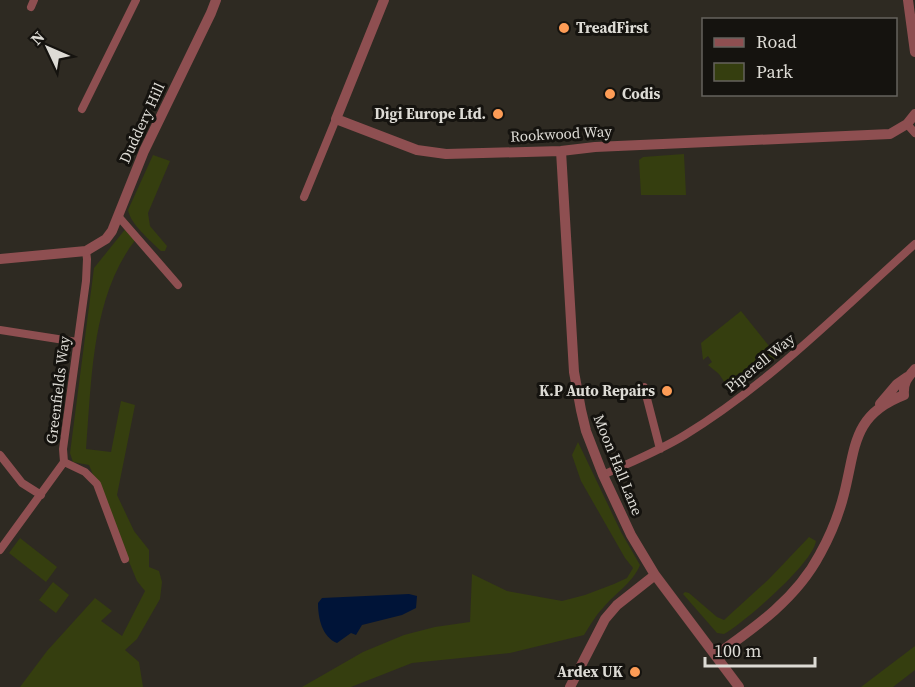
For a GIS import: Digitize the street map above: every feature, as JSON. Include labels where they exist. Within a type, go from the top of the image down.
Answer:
[{"type":"street","points":[[82,109],[136,0]]},
{"type":"street","name":"Duddery Hill","points":[[86,250],[106,239],[112,231],[144,151],[216,0]]},
{"type":"street","points":[[304,197],[384,0]]},
{"type":"street","points":[[908,0],[915,52]]},
{"type":"street","name":"Rookwood Way","points":[[336,119],[417,150],[446,154],[561,151],[890,134],[911,129],[915,114]]},
{"type":"street","name":"Moon Hall Lane","points":[[561,151],[574,372],[580,410],[603,475],[631,536],[655,575],[739,687]]},
{"type":"street","points":[[118,216],[178,285]]},
{"type":"street","name":"Piperell Way","points":[[603,475],[660,449],[707,421],[762,380],[915,244]]},
{"type":"street","points":[[0,259],[86,250]]},
{"type":"street","name":"Greenfields Way","points":[[0,549],[64,462],[63,449],[86,281],[86,250]]},
{"type":"street","points":[[0,330],[77,342]]},
{"type":"street","points":[[874,412],[891,400],[909,394],[903,386],[911,373]]},
{"type":"street","points":[[716,655],[756,627],[789,597],[810,571],[821,553],[844,496],[860,428],[884,398],[911,373]]},
{"type":"street","points":[[644,387],[660,449]]},
{"type":"street","points":[[0,455],[22,483],[41,495]]},
{"type":"street","points":[[64,462],[85,472],[97,484],[125,558]]},
{"type":"street","points":[[570,687],[604,619],[617,605],[655,575]]},
{"type":"green space","points":[[684,154],[686,195],[641,195],[639,160],[643,157]]},
{"type":"green space","points":[[153,155],[170,161],[148,213],[150,226],[167,246],[165,251],[161,251],[142,232],[128,210]]},
{"type":"green space","points":[[127,227],[136,239],[121,262],[102,312],[96,340],[86,449],[111,452],[121,401],[135,405],[117,495],[134,531],[149,550],[149,567],[159,571],[162,582],[160,599],[137,639],[125,650],[139,662],[143,687],[20,687],[47,651],[95,598],[112,611],[101,621],[122,636],[145,591],[137,581],[89,465],[73,462],[70,453],[94,268]]},
{"type":"green space","points":[[741,311],[777,356],[780,355],[729,389],[719,374],[708,365],[712,362],[708,356],[703,360],[701,343]]},
{"type":"green space","points":[[578,442],[621,532],[640,565],[628,583],[598,614],[584,635],[510,653],[412,663],[351,687],[302,687],[363,652],[404,635],[435,627],[470,622],[472,574],[507,591],[562,601],[585,595],[627,578],[633,568],[581,481],[572,455]]},
{"type":"green space","points":[[809,537],[816,541],[812,551],[791,577],[747,618],[724,634],[717,633],[683,594],[689,593],[717,617],[724,620],[769,579]]},
{"type":"green space","points":[[20,538],[57,567],[46,582],[9,553]]},
{"type":"green space","points":[[53,582],[69,595],[56,613],[39,600]]},
{"type":"green space","points":[[915,646],[915,670],[893,687],[861,687]]},
{"type":"water","points":[[409,594],[417,596],[416,608],[402,615],[362,625],[356,635],[351,633],[337,643],[324,632],[318,603],[322,598]]},
{"type":"place","name":"TreadFirst","points":[[564,28]]},
{"type":"place","name":"Codis","points":[[610,94]]},
{"type":"place","name":"Digi Europe Ltd.","points":[[498,114]]},
{"type":"place","name":"K.P Auto Repairs","points":[[667,391]]},
{"type":"place","name":"Ardex UK","points":[[635,672]]}]
